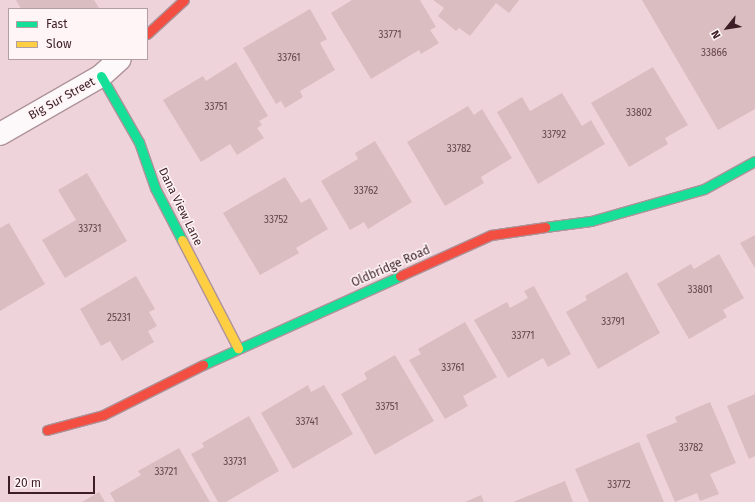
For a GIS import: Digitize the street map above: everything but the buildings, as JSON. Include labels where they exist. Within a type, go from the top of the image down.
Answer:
[{"type":"street","points":[[148,33],[184,0]]},
{"type":"street","name":"Big Sur Street","points":[[0,134],[102,76],[119,60]]},
{"type":"street","name":"Dana View Lane","points":[[102,76],[139,142],[155,188],[238,348]]},
{"type":"street","name":"Oldbridge Road","points":[[47,430],[103,415],[238,348],[491,235],[591,222],[704,189],[755,161]]},
{"type":"traffic: fast","points":[[101,76],[139,142],[155,188],[182,240]]},
{"type":"traffic: fast","points":[[545,227],[591,221],[704,189],[755,161]]},
{"type":"traffic: fast","points":[[203,365],[400,276]]},
{"type":"traffic: slow","points":[[182,240],[238,348]]},
{"type":"traffic: jam","points":[[148,33],[184,0]]},
{"type":"traffic: jam","points":[[400,276],[491,235],[545,227]]},
{"type":"traffic: jam","points":[[47,430],[103,415],[203,365]]}]
